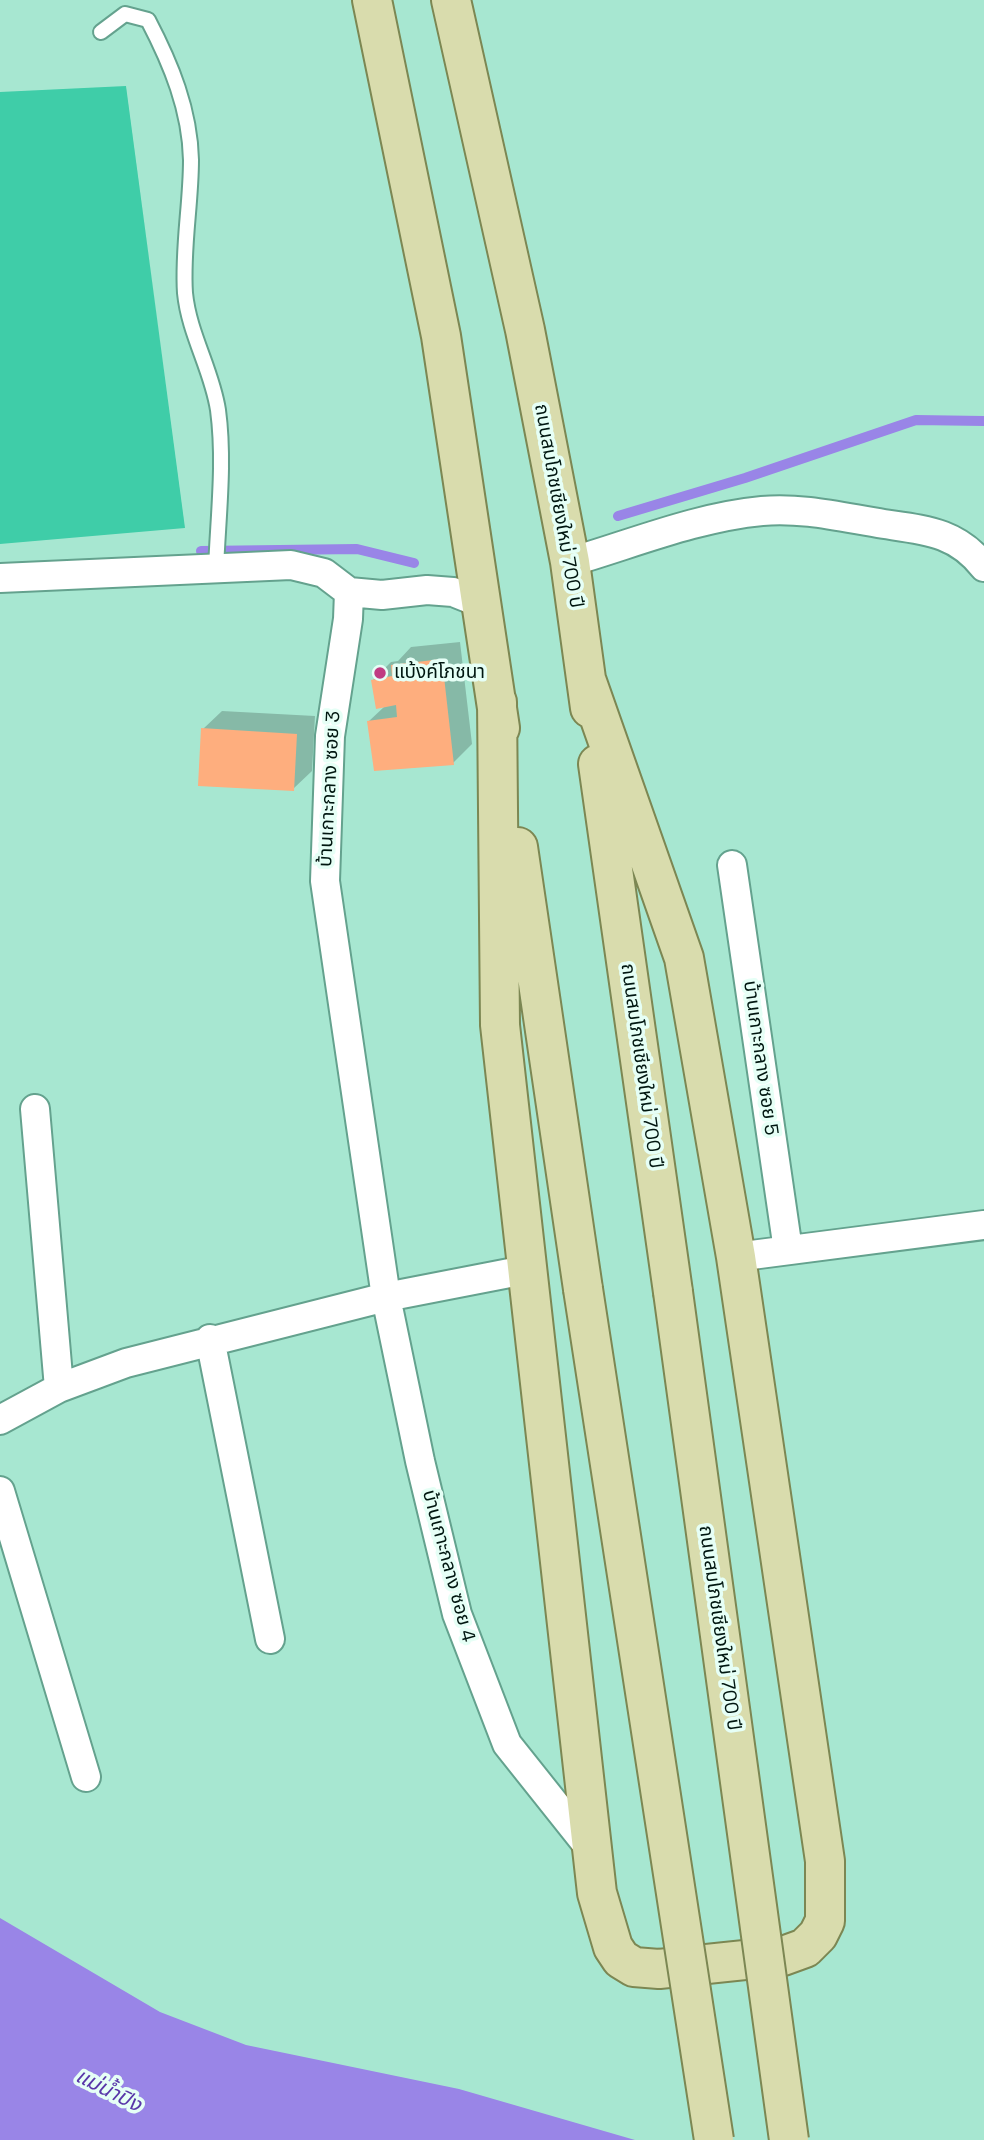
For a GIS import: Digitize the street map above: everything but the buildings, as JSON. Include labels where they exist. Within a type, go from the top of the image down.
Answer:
[{"type":"main road","points":[[372,0],[441,336],[583,1289],[715,2140]]},
{"type":"main road","name":"ถนนสมโภชเชียงใหม่ 700 ปี","points":[[451,0],[524,330],[570,562],[789,2140]]},
{"type":"main road","points":[[497,702],[500,1025],[589,1847],[597,1893],[612,1947],[621,1959],[634,1967],[659,1969],[783,1956],[805,1948],[818,1935],[825,1921],[825,1861],[736,1257],[684,958],[587,682]]},
{"type":"street","points":[[570,562],[724,516],[765,510],[815,513],[939,532],[975,555],[984,567]]},
{"type":"street","points":[[0,578],[291,565],[324,573],[349,592],[382,595],[427,590],[453,593],[483,604]]},
{"type":"street","name":"บ้านเกาะกลาง ซอย 3","points":[[349,592],[348,619],[330,736],[325,881],[386,1297]]},
{"type":"street","name":"บ้านเกาะกลาง ซอย 5","points":[[732,865],[788,1250]]},
{"type":"street","points":[[35,1109],[59,1388]]},
{"type":"street","points":[[736,1257],[984,1224]]},
{"type":"street","points":[[0,1420],[59,1388],[126,1363],[209,1339],[386,1297],[525,1270]]},
{"type":"street","name":"บ้านเกาะกลาง ซอย 4","points":[[386,1297],[420,1461],[457,1614],[507,1744],[589,1847]]},
{"type":"street","points":[[209,1339],[271,1639]]},
{"type":"street","points":[[0,1491],[86,1777]]},
{"type":"lane","points":[[101,32],[125,14],[148,20],[163,48],[185,108],[191,160],[185,292],[191,321],[218,407],[220,436],[216,569]]},
{"type":"green space","points":[[126,86],[185,528],[0,544],[0,92]]},
{"type":"water","name":"แม่น้ำปิง","points":[[0,1918],[160,2012],[246,2045],[459,2089],[635,2140],[0,2140]]},
{"type":"waterway","points":[[618,516],[745,478],[916,420],[984,421]]},
{"type":"waterway","points":[[201,551],[357,549],[414,563]]},
{"type":"place","name":"แบ้งค์โภชนา","points":[[380,673]]}]
